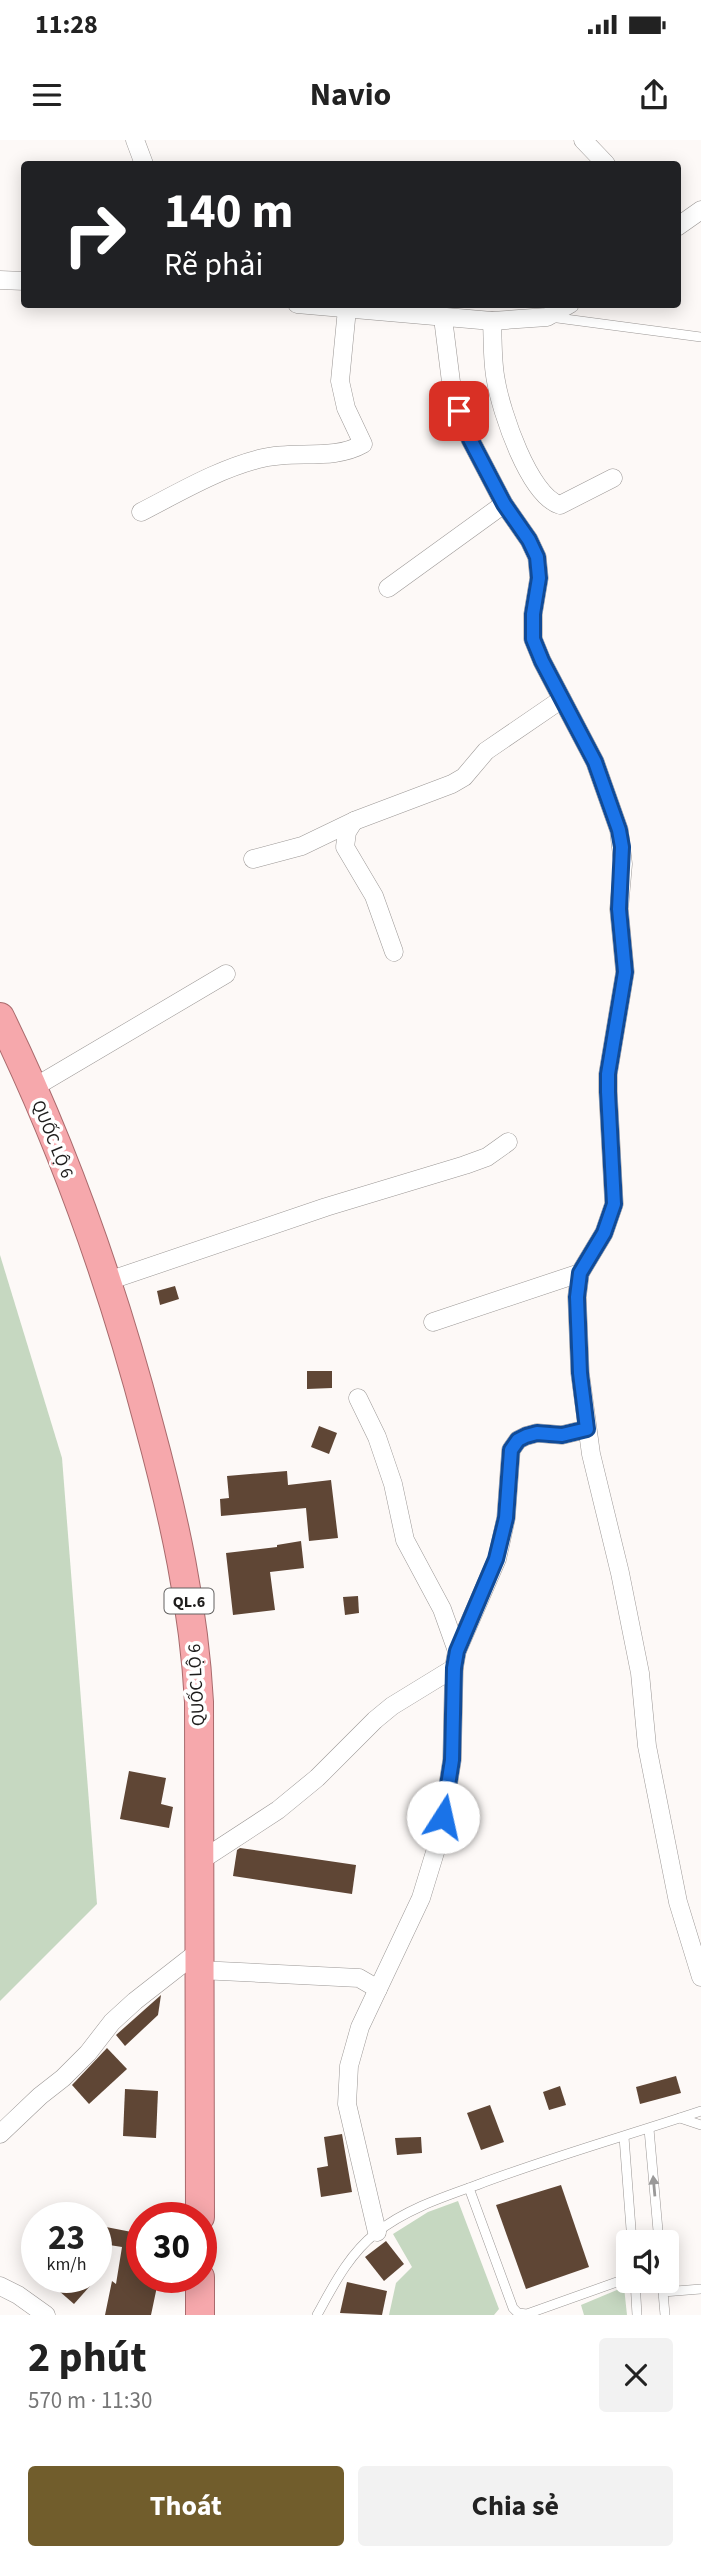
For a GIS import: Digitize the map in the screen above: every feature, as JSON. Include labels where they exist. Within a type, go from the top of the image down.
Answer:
[{"type":"highway","name":"QUỐC LỘ 6","points":[[0,1017],[33,1088],[92,1233],[108,1281],[135,1369],[168,1498],[191,1616],[199,1702],[200,2202]]},
{"type":"highway","points":[[200,2293],[201,2315]]},
{"type":"street","points":[[135,140],[143,161]]},
{"type":"street","points":[[583,140],[603,161]]},
{"type":"street","points":[[681,225],[701,210]]},
{"type":"street","points":[[0,280],[21,281]]},
{"type":"street","points":[[336,308],[492,321],[547,317],[563,308]]},
{"type":"street","points":[[141,512],[213,476],[266,457],[344,453],[363,444],[346,408],[340,381],[346,309]]},
{"type":"street","points":[[443,317],[451,382],[459,411],[470,439],[504,504],[529,540],[537,557],[539,578],[533,614],[533,639],[595,762],[619,830],[623,863],[619,909],[625,972],[608,1074],[614,1204],[604,1233],[580,1273],[577,1297],[579,1343],[587,1429],[640,1673],[647,1746],[678,1902],[701,1977]]},
{"type":"street","points":[[492,321],[495,379],[502,408],[528,469],[542,493],[553,503],[560,505],[613,478]]},
{"type":"street","points":[[388,588],[504,504]]},
{"type":"street","points":[[253,859],[302,846],[354,821],[452,784],[464,777],[486,751],[562,699]]},
{"type":"street","points":[[354,821],[347,832],[345,847],[374,896],[394,952]]},
{"type":"street","points":[[33,1088],[226,974]]},
{"type":"street","points":[[108,1281],[326,1207],[465,1165],[487,1157],[508,1142]]},
{"type":"street","points":[[433,1322],[580,1273]]},
{"type":"street","points":[[358,1398],[377,1437],[393,1484],[405,1540],[442,1609],[455,1659],[452,1760],[440,1836],[421,1898],[354,2044],[349,2066],[347,2104],[377,2232]]},
{"type":"street","points":[[200,1861],[278,1810],[317,1778],[375,1720],[455,1659],[496,1559],[506,1518],[511,1450],[518,1440],[526,1436],[537,1433],[562,1435],[587,1429]]},
{"type":"street","points":[[0,2134],[63,2078],[88,2053],[112,2022],[135,2001],[199,1960],[359,1978],[378,1989]]},
{"type":"street","points":[[0,2286],[34,2312]]},
{"type":"lane","points":[[547,317],[701,337]]},
{"type":"lane","points":[[317,2315],[337,2278],[362,2245],[377,2232],[435,2200],[515,2170],[701,2111]]},
{"type":"lane","points":[[680,2118],[701,2125]]},
{"type":"lane","points":[[649,2129],[658,2230]]},
{"type":"lane","points":[[624,2137],[631,2230]]},
{"type":"lane","points":[[469,2188],[513,2308],[518,2312],[527,2314],[616,2282]]},
{"type":"lane","points":[[679,2291],[701,2289]]},
{"type":"lane","points":[[636,2293],[637,2315]]},
{"type":"lane","points":[[663,2293],[665,2315]]},
{"type":"green space","points":[[0,1255],[62,1458],[97,1904],[0,2001]]},
{"type":"green space","points":[[458,2201],[499,2309],[494,2315],[389,2315],[396,2283],[412,2267],[393,2234],[428,2212]]},
{"type":"green space","points":[[616,2290],[616,2293],[625,2293],[627,2315],[584,2315],[581,2305]]},
{"type":"building","points":[[175,1286],[179,1299],[160,1305],[157,1291]]},
{"type":"building","points":[[307,1371],[332,1371],[332,1388],[307,1389]]},
{"type":"building","points":[[319,1426],[337,1433],[329,1454],[311,1447]]},
{"type":"building","points":[[287,1471],[288,1485],[331,1480],[338,1538],[309,1541],[306,1508],[221,1516],[220,1499],[229,1498],[227,1476]]},
{"type":"building","points":[[301,1541],[304,1568],[270,1572],[275,1610],[233,1615],[226,1553],[277,1547]]},
{"type":"building","points":[[358,1596],[359,1613],[345,1615],[343,1597]]},
{"type":"building","points":[[129,1771],[166,1778],[161,1804],[173,1807],[169,1828],[120,1819]]},
{"type":"building","points":[[240,1848],[356,1865],[352,1894],[233,1876],[237,1850]]},
{"type":"building","points":[[161,1995],[158,2015],[125,2046],[116,2035]]},
{"type":"building","points":[[107,2048],[127,2069],[89,2104],[72,2085]]},
{"type":"building","points":[[676,2076],[681,2093],[640,2104],[636,2087]]},
{"type":"building","points":[[560,2086],[566,2105],[549,2110],[543,2092]]},
{"type":"building","points":[[125,2089],[158,2091],[156,2138],[123,2136]]},
{"type":"building","points":[[490,2105],[504,2142],[481,2150],[467,2113]]},
{"type":"building","points":[[342,2134],[352,2192],[321,2197],[317,2168],[328,2166],[324,2137]]},
{"type":"building","points":[[421,2137],[422,2153],[397,2155],[395,2138]]},
{"type":"building","points":[[561,2185],[589,2267],[526,2289],[496,2205]]},
{"type":"building","points":[[112,2228],[126,2231],[126,2293],[156,2293],[151,2315],[105,2315],[110,2293],[112,2293],[112,2281],[116,2284],[122,2247],[112,2245]]},
{"type":"building","points":[[386,2241],[404,2264],[384,2281],[365,2257]]},
{"type":"building","points":[[347,2282],[387,2291],[382,2315],[340,2313]]},
{"type":"building","points":[[61,2293],[84,2293],[74,2304]]},
{"type":"route","points":[[443,1817],[452,1760],[454,1668],[457,1651],[496,1559],[506,1518],[511,1450],[518,1440],[526,1436],[537,1433],[562,1435],[587,1429],[580,1373],[577,1297],[580,1273],[604,1233],[614,1204],[608,1074],[625,972],[619,909],[623,863],[619,830],[595,762],[533,639],[533,614],[539,578],[537,557],[529,540],[504,504],[470,439],[459,411]]}]
